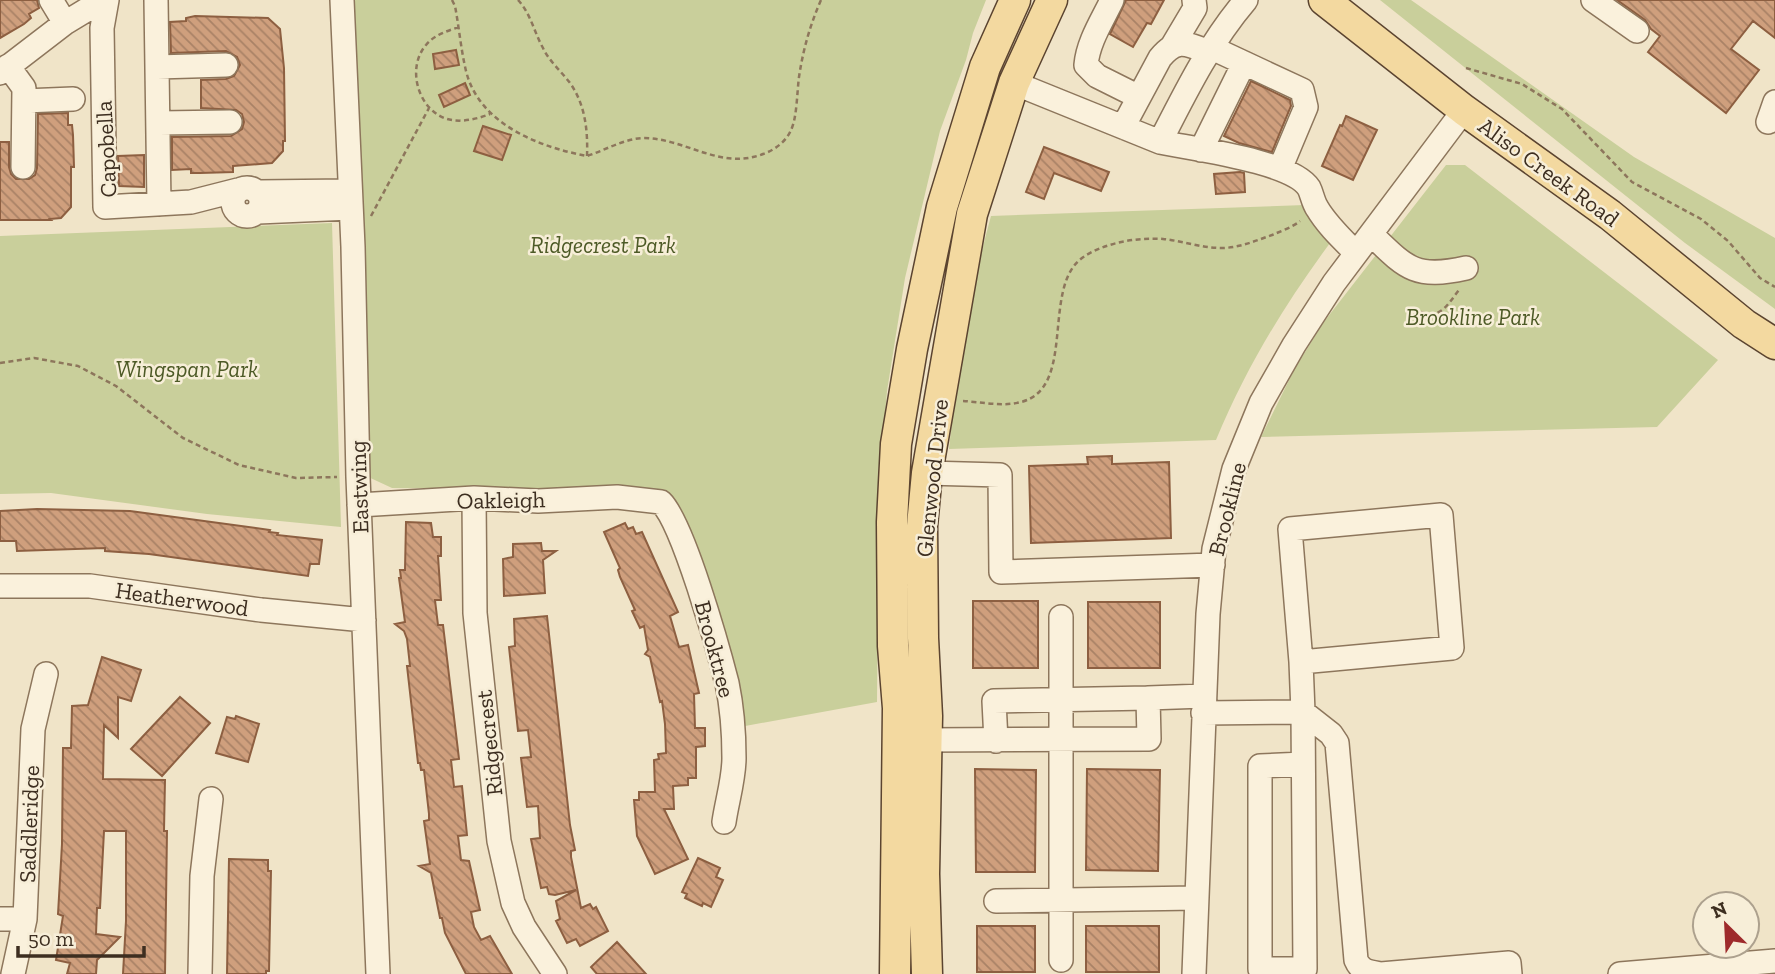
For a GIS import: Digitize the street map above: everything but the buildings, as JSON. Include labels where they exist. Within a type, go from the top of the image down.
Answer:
[{"type":"main road","name":"Glenwood Drive","points":[[895,974],[898,708],[893,646],[892,522],[896,444],[915,335],[942,207],[985,67],[1015,0]]},
{"type":"main road","name":"Glenwood Drive","points":[[926,974],[922,526],[928,473],[972,214],[1014,83],[1052,0]]},
{"type":"main road","name":"Aliso Creek Road","points":[[1324,0],[1464,110],[1610,215],[1744,324],[1775,344]]},
{"type":"street","points":[[51,0],[65,23]]},
{"type":"street","name":"Capobella","points":[[4,69],[65,23],[105,0]]},
{"type":"street","name":"Capobella","points":[[105,0],[102,28],[105,207],[200,201],[217,194],[248,201],[349,200]]},
{"type":"street","points":[[156,0],[159,204]]},
{"type":"street","name":"Eastwing","points":[[342,0],[378,974]]},
{"type":"street","points":[[1112,0],[1097,29],[1086,65],[1097,76],[1139,97]]},
{"type":"street","points":[[1123,127],[1160,58],[1173,45],[1195,8],[1194,0]]},
{"type":"street","points":[[1160,142],[1210,50],[1228,21],[1246,0]]},
{"type":"street","points":[[1593,0],[1637,31]]},
{"type":"street","points":[[1173,45],[1182,43],[1210,50],[1302,90],[1306,107],[1280,169]]},
{"type":"street","points":[[1201,150],[1244,63]]},
{"type":"street","points":[[157,67],[226,65]]},
{"type":"street","points":[[4,69],[24,88],[23,167]]},
{"type":"street","points":[[1014,83],[1160,142],[1280,169],[1294,175],[1308,187],[1324,220],[1356,253]]},
{"type":"street","points":[[24,101],[73,99]]},
{"type":"street","name":"Brookline","points":[[1194,974],[1203,704],[1214,549],[1234,469],[1261,403],[1294,345],[1334,283],[1464,110]]},
{"type":"street","points":[[159,123],[230,122]]},
{"type":"street","points":[[1371,234],[1414,271],[1442,273],[1466,268]]},
{"type":"street","points":[[928,473],[1000,474],[1001,572],[1213,565]]},
{"type":"street","name":"Oakleigh","points":[[359,505],[474,498],[538,501],[617,497],[642,499]]},
{"type":"street","name":"Ridgecrest","points":[[474,498],[475,613],[499,841],[513,903],[524,928],[555,974]]},
{"type":"street","name":"Brooktree","points":[[642,499],[661,502],[671,514],[698,587],[727,683],[732,712],[734,760],[724,822]]},
{"type":"street","points":[[1301,662],[1452,648],[1441,515],[1290,529],[1303,712],[1304,969],[1260,969],[1260,766],[1303,764]]},
{"type":"street","name":"Heatherwood","points":[[0,586],[90,586],[261,610],[364,620]]},
{"type":"street","points":[[1061,617],[1061,960]]},
{"type":"street","name":"Saddleridge","points":[[13,974],[25,919],[33,729],[46,674]]},
{"type":"street","points":[[926,740],[1149,739],[1149,698]]},
{"type":"street","points":[[996,741],[995,701],[1149,698],[1303,712],[1331,734],[1337,743],[1357,963],[1366,972],[1381,974],[1509,963],[1510,974]]},
{"type":"street","points":[[200,974],[202,876],[211,799]]},
{"type":"street","points":[[996,901],[1196,898]]},
{"type":"street","points":[[0,919],[25,919]]},
{"type":"street","points":[[1620,974],[1775,961]]},
{"type":"path","points":[[452,0],[466,72],[473,91],[491,114],[516,133],[587,156],[621,142],[643,138],[670,141],[700,153],[729,159],[759,156],[778,147],[792,131],[802,60],[810,26],[821,0]]},
{"type":"path","points":[[518,0],[526,8],[544,51],[571,85],[583,109],[588,132],[587,156]]},
{"type":"path","points":[[459,27],[439,34],[425,46],[419,59],[417,85],[429,107],[446,119],[475,120],[491,114]]},
{"type":"path","points":[[1465,68],[1521,84],[1562,109],[1632,181],[1701,219],[1728,242],[1760,278],[1775,287]]},
{"type":"path","points":[[353,247],[429,107]]},
{"type":"path","points":[[939,399],[1007,404],[1021,402],[1037,395],[1047,383],[1051,368],[1069,272],[1079,260],[1094,250],[1149,239],[1204,247],[1224,248],[1247,244],[1298,223],[1315,205]]},
{"type":"path","points":[[1421,313],[1429,316],[1443,310],[1467,277],[1466,268]]},
{"type":"path","points":[[0,363],[34,358],[78,366],[116,386],[183,438],[239,465],[296,478],[358,477]]},
{"type":"green space","name":"Ridgecrest Park","points":[[345,0],[986,0],[940,131],[905,278],[887,391],[879,486],[877,702],[729,729],[714,651],[664,505],[608,494],[392,488],[364,475]]},
{"type":"green space","points":[[1380,0],[1411,0],[1634,157],[1775,238],[1775,309],[1685,243]]},
{"type":"green space","name":"Brookline Park","points":[[1446,165],[1465,165],[1718,360],[1657,427],[1261,437],[1294,370],[1323,323]]},
{"type":"green space","points":[[1305,205],[1330,243],[1267,338],[1240,387],[1216,440],[949,449],[965,331],[991,216]]},
{"type":"green space","name":"Wingspan Park","points":[[332,223],[341,527],[207,514],[51,493],[0,494],[0,236]]}]
